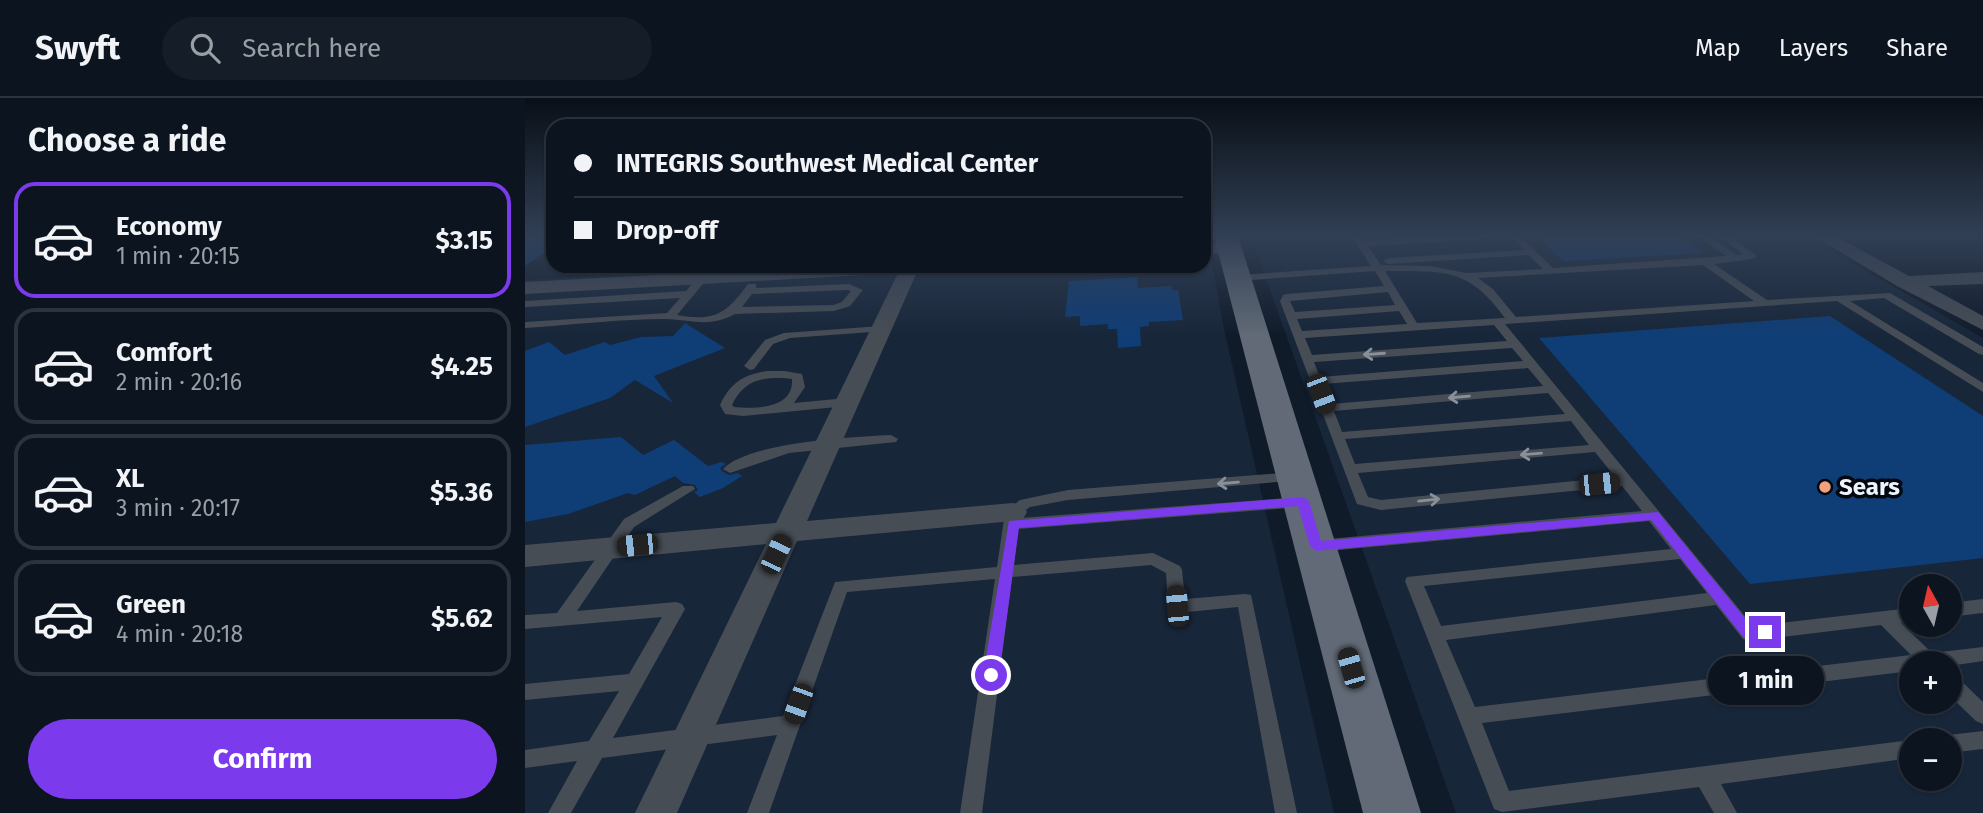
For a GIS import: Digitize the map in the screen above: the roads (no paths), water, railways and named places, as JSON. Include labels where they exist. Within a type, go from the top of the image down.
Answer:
[{"type":"main road","points":[[1229,269],[1300,489],[1392,813]]},
{"type":"street","points":[[1882,269],[1983,324]]},
{"type":"street","points":[[525,272],[546,271]]},
{"type":"street","points":[[525,288],[781,273]]},
{"type":"street","points":[[656,813],[881,329],[919,273]]},
{"type":"street","points":[[1905,282],[1983,278]]},
{"type":"street","points":[[525,556],[787,530],[1013,518]]},
{"type":"lane","points":[[1378,269],[1414,327]]},
{"type":"lane","points":[[1426,269],[1466,276],[1579,269]]},
{"type":"lane","points":[[1716,269],[1764,303]]},
{"type":"lane","points":[[732,312],[760,275]]},
{"type":"lane","points":[[1466,276],[1483,285],[1516,344],[1749,634],[1899,616]]},
{"type":"lane","points":[[670,316],[702,279]]},
{"type":"lane","points":[[525,325],[670,316],[695,319],[719,317],[732,312],[834,307],[846,304],[858,290],[849,287],[748,291]]},
{"type":"lane","points":[[1390,289],[1287,297],[1285,301],[1362,501],[1381,505],[1626,481]]},
{"type":"lane","points":[[525,304],[687,294]]},
{"type":"lane","points":[[1299,335],[1886,295],[1983,352]]},
{"type":"lane","points":[[1839,298],[1983,388]]},
{"type":"lane","points":[[1291,316],[1402,308]]},
{"type":"lane","points":[[750,366],[769,342],[788,335],[881,329]]},
{"type":"lane","points":[[1308,359],[1516,344]]},
{"type":"lane","points":[[1316,381],[1532,364]]},
{"type":"lane","points":[[780,408],[795,396],[800,382],[798,377],[774,375],[745,380],[737,386],[726,405],[730,411],[743,412],[847,402]]},
{"type":"lane","points":[[1326,408],[1552,389]]},
{"type":"lane","points":[[1337,436],[1574,417]]},
{"type":"lane","points":[[730,469],[781,448],[806,443],[891,439]]},
{"type":"lane","points":[[1350,469],[1599,448]]},
{"type":"lane","points":[[562,619],[629,523],[688,489]]},
{"type":"lane","points":[[1013,518],[1300,489]]},
{"type":"lane","points":[[971,813],[1013,518],[1025,503],[1067,495],[1300,489]]},
{"type":"lane","points":[[1316,546],[1654,515]]},
{"type":"lane","points":[[1685,553],[1413,581],[1502,802],[1899,751]]},
{"type":"lane","points":[[758,813],[841,586],[1153,559],[1174,570],[1177,606],[1245,600],[1286,813]]},
{"type":"lane","points":[[1436,634],[1721,598]]},
{"type":"lane","points":[[1962,608],[1983,606]]},
{"type":"lane","points":[[525,622],[676,609],[559,813]]},
{"type":"lane","points":[[1885,618],[1911,651]]},
{"type":"lane","points":[[1962,657],[1983,654]]},
{"type":"lane","points":[[1469,716],[1899,665]]},
{"type":"lane","points":[[525,692],[635,681]]},
{"type":"lane","points":[[1962,695],[1983,715]]},
{"type":"lane","points":[[525,759],[790,724]]},
{"type":"lane","points":[[1962,742],[1983,740]]},
{"type":"lane","points":[[1705,777],[1726,813]]},
{"type":"place","name":"Sears","points":[[1825,487]]}]
